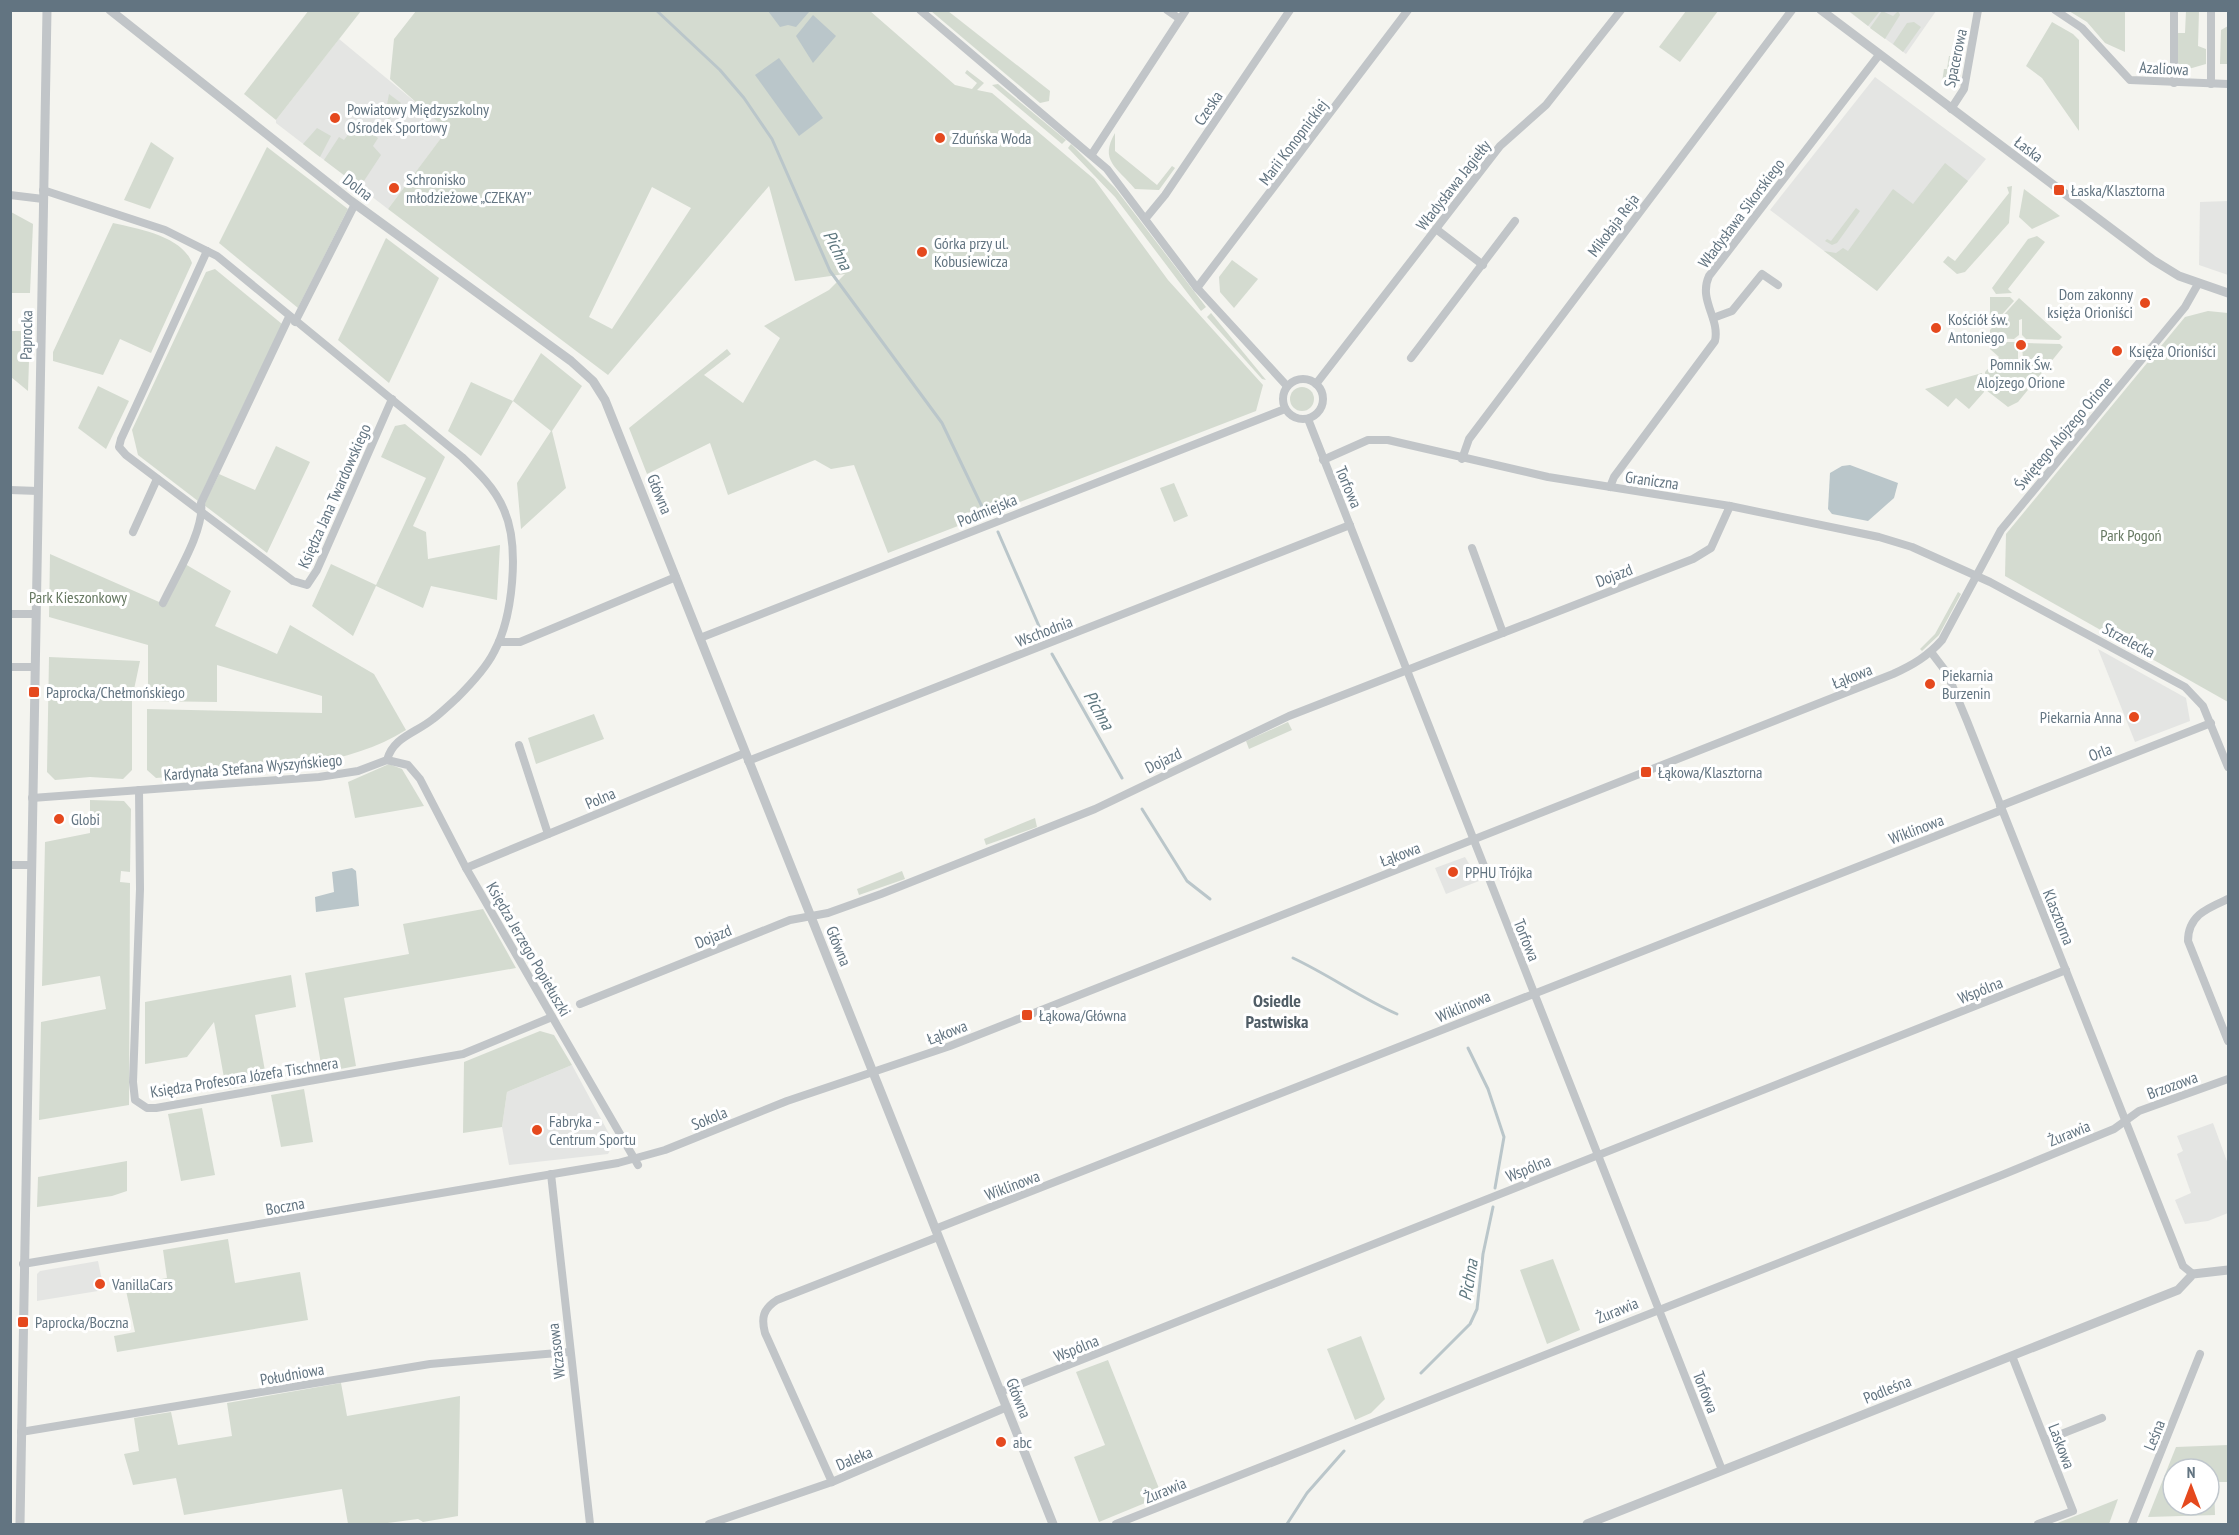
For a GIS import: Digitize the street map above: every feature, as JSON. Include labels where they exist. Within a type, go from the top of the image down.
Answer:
[{"type":"street","name":"Paprocka","points":[[20,1524],[47,10]]},
{"type":"street","name":"Dolna","points":[[110,10],[355,204],[571,361],[593,381]]},
{"type":"street","points":[[920,10],[1092,154],[1146,218],[1197,288],[1287,386]]},
{"type":"street","points":[[1167,10],[1180,19]]},
{"type":"street","points":[[1092,154],[1186,10]]},
{"type":"street","name":"Czeska","points":[[1146,218],[1165,195],[1290,10]]},
{"type":"street","name":"Marii Konopnickiej","points":[[1197,288],[1408,10]]},
{"type":"street","name":"Władysława Jagiełły","points":[[1316,384],[1500,146],[1560,91],[1621,10]]},
{"type":"street","name":"Mikołaja Reja","points":[[1462,459],[1469,439],[1792,10]]},
{"type":"street","name":"Łaska","points":[[1821,10],[2153,260],[2198,284],[2229,293]]},
{"type":"street","name":"Spacerowa","points":[[1951,109],[1964,89],[1978,10]]},
{"type":"street","name":"Azaliowa","points":[[2055,10],[2082,27],[2130,80],[2229,84]]},
{"type":"street","points":[[2174,10],[2174,83]]},
{"type":"street","points":[[2211,10],[2211,84]]},
{"type":"street","name":"Władysława Sikorskiego","points":[[1610,488],[1614,477],[1715,341],[1717,331],[1705,296],[1709,276],[1879,55]]},
{"type":"street","points":[[10,195],[43,195],[165,230],[207,251],[246,279],[478,473],[505,510],[514,560],[499,642],[493,654],[458,697],[432,720],[399,740],[389,751],[387,760]]},
{"type":"street","points":[[163,603],[203,513],[201,502],[292,319],[355,204]]},
{"type":"street","points":[[1411,357],[1515,221]]},
{"type":"street","points":[[1436,229],[1483,265]]},
{"type":"street","name":"Księdza Jana Twardowskiego","points":[[207,251],[119,447],[157,479],[293,581],[307,585],[318,570],[392,399]]},
{"type":"street","points":[[1713,318],[1732,311],[1762,274],[1778,285]]},
{"type":"street","name":"Świętego Alojzego Orione","points":[[1977,575],[2001,530],[2185,307],[2198,284]]},
{"type":"street","points":[[1298,380],[1316,384],[1323,401],[1318,412],[1308,419],[1294,418],[1285,409],[1282,397],[1287,386],[1298,380]]},
{"type":"street","name":"Główna","points":[[593,381],[613,417],[746,757],[1053,1524]]},
{"type":"street","name":"Podmiejska","points":[[700,638],[1285,409]]},
{"type":"street","name":"Torfowa","points":[[1308,419],[1722,1470]]},
{"type":"street","name":"Graniczna","points":[[1323,460],[1376,438],[1462,459],[1610,488],[1730,506],[1879,537],[1977,575]]},
{"type":"street","points":[[133,532],[157,479]]},
{"type":"street","points":[[10,490],[38,491]]},
{"type":"street","name":"Dojazd","points":[[580,1004],[790,920],[828,913],[881,894],[1095,809],[1289,716],[1704,554],[1717,538],[1730,506]]},
{"type":"street","name":"Wschodnia","points":[[746,757],[1350,525]]},
{"type":"street","points":[[1472,548],[1503,633]]},
{"type":"street","points":[[1931,652],[1942,640],[1977,575]]},
{"type":"street","name":"Strzelecka","points":[[1977,575],[2185,687],[2203,706],[2229,767]]},
{"type":"street","points":[[499,642],[520,642],[676,576]]},
{"type":"street","points":[[10,614],[35,614]]},
{"type":"street","name":"Klasztorna","points":[[1931,652],[1947,673],[2183,1266],[2193,1274]]},
{"type":"street","name":"Łąkowa","points":[[873,1072],[950,1046],[1893,674],[1914,665],[1931,652]]},
{"type":"street","points":[[10,667],[34,667]]},
{"type":"street","name":"Orla","points":[[2001,808],[2211,723]]},
{"type":"street","points":[[519,745],[548,834]]},
{"type":"street","name":"Polna","points":[[466,868],[746,757]]},
{"type":"street","name":"Kardynała Stefana Wyszyńskiego","points":[[32,798],[320,777],[358,771],[387,760]]},
{"type":"street","name":"Księdza Jerzego Popiełuszki","points":[[387,760],[408,765],[420,779],[466,868],[636,1162]]},
{"type":"street","name":"Księdza Profesora Józefa Tischnera","points":[[139,790],[140,889],[133,1082],[135,1100],[141,1105],[156,1108],[463,1054],[552,1017]]},
{"type":"street","name":"Wiklinowa","points":[[832,1482],[765,1334],[763,1314],[768,1306],[777,1300],[1533,992],[2001,808]]},
{"type":"street","points":[[10,865],[31,865]]},
{"type":"street","points":[[2229,899],[2199,913],[2188,934],[2188,941],[2229,1041]]},
{"type":"street","name":"Wspólna","points":[[1000,1392],[2066,970]]},
{"type":"street","name":"Sokola","points":[[551,1174],[636,1162],[787,1101],[873,1072]]},
{"type":"street","name":"Brzozowa","points":[[2127,1121],[2139,1111],[2229,1079]]},
{"type":"street","name":"Żurawia","points":[[1116,1524],[1659,1308],[2002,1175],[2114,1129],[2127,1121]]},
{"type":"street","name":"Boczna","points":[[23,1264],[551,1174]]},
{"type":"street","name":"Wczasowa","points":[[551,1174],[569,1352],[590,1524]]},
{"type":"street","points":[[2193,1274],[2229,1270]]},
{"type":"street","name":"Podleśna","points":[[1587,1524],[2178,1290],[2193,1274]]},
{"type":"street","name":"Południowa","points":[[21,1432],[430,1364],[569,1352]]},
{"type":"street","name":"Leśna","points":[[2132,1524],[2200,1354]]},
{"type":"street","name":"Laskowa","points":[[2012,1356],[2073,1511],[2038,1524]]},
{"type":"street","name":"Daleka","points":[[709,1524],[832,1482],[1007,1407]]},
{"type":"street","points":[[2046,1440],[2102,1418]]},
{"type":"shaded area","points":[[807,10],[809,12],[796,27],[788,25],[780,27],[768,11]]},
{"type":"shaded area","points":[[1848,11],[1936,11],[1906,54]]},
{"type":"shaded area","points":[[813,15],[836,36],[813,63],[796,36]]},
{"type":"shaded area","points":[[339,39],[448,129],[388,209],[276,123],[276,120]]},
{"type":"shaded area","points":[[779,58],[823,118],[799,136],[755,75]]},
{"type":"shaded area","points":[[1875,77],[1986,159],[1877,291],[1770,210]]},
{"type":"shaded area","points":[[2228,201],[2228,275],[2199,265],[2200,202]]},
{"type":"shaded area","points":[[1850,465],[1898,483],[1894,498],[1868,521],[1832,514],[1828,509],[1830,473],[1842,466]]},
{"type":"shaded area","points":[[2098,649],[2186,698],[2190,721],[2135,742]]},
{"type":"shaded area","points":[[1465,857],[1479,881],[1446,894],[1435,868]]},
{"type":"shaded area","points":[[352,868],[356,871],[359,906],[316,912],[315,897],[334,892],[332,872]]},
{"type":"shaded area","points":[[572,1065],[614,1143],[608,1154],[509,1165],[502,1127],[507,1092]]},
{"type":"shaded area","points":[[2213,1123],[2228,1164],[2228,1213],[2208,1221],[2185,1224],[2175,1200],[2191,1193],[2177,1154],[2183,1151],[2177,1136]]},
{"type":"shaded area","points":[[98,1261],[104,1290],[37,1301],[37,1274],[40,1271]]},
{"type":"green space","points":[[309,10],[361,11],[276,120],[244,94]]},
{"type":"green space","points":[[1880,10],[1868,26],[1849,11]]},
{"type":"green space","points":[[416,11],[870,11],[955,85],[972,89],[977,83],[965,73],[967,70],[984,83],[977,90],[992,93],[1094,179],[1168,280],[1263,385],[1256,411],[888,553],[854,465],[831,469],[815,460],[728,495],[710,443],[647,474],[629,428],[727,349],[731,354],[704,375],[743,403],[780,338],[764,326],[829,290],[845,274],[795,281],[769,186],[608,375],[388,209],[447,130],[390,79],[394,39]],"holes":[[[652,187],[691,208],[612,329],[589,317]]]},
{"type":"green space","points":[[931,11],[948,11],[1050,91],[1049,101],[1040,103]]},
{"type":"green space","points":[[1686,11],[1718,11],[1680,62],[1659,47]]},
{"type":"green space","points":[[1882,11],[1893,16],[1898,11],[1900,15],[1885,39],[1870,28]]},
{"type":"green space","points":[[2069,11],[2125,11],[2125,52],[2105,43],[2087,22]]},
{"type":"green space","points":[[2186,11],[2199,11],[2198,46],[2206,49],[2206,64],[2178,72],[2177,33],[2185,33]]},
{"type":"green space","points":[[1914,22],[1921,27],[1903,52],[1893,44],[1907,23]]},
{"type":"green space","points":[[2052,22],[2079,40],[2079,131],[2042,78],[2026,66]]},
{"type":"green space","points":[[2228,26],[2228,64],[2220,64],[2221,30]]},
{"type":"green space","points":[[1963,34],[1965,36],[1957,85],[1952,88],[1942,82],[1944,69],[1947,69],[1949,56],[1959,56]]},
{"type":"green space","points":[[998,84],[1066,140],[1062,144],[992,85]]},
{"type":"green space","points":[[389,94],[401,103],[389,120],[385,115]]},
{"type":"green space","points":[[357,123],[378,138],[373,146],[381,155],[360,187],[324,160],[339,137],[344,140]]},
{"type":"green space","points":[[317,128],[331,136],[320,157],[303,144]]},
{"type":"green space","points":[[1115,133],[1115,151],[1157,185],[1172,166],[1175,168],[1159,190],[1135,189],[1112,163],[1109,150]]},
{"type":"green space","points":[[151,142],[174,158],[150,209],[124,200]]},
{"type":"green space","points":[[1071,144],[1115,188],[1206,307],[1201,311],[1115,197],[1068,148]]},
{"type":"green space","points":[[267,147],[348,209],[298,308],[219,243]]},
{"type":"green space","points":[[1945,163],[1968,181],[1877,291],[1824,251],[1836,253],[1843,248],[1848,251],[1893,189],[1913,204]]},
{"type":"green space","points":[[2012,186],[2009,223],[1965,272],[1957,274],[1943,262],[1948,256],[1955,261],[2009,193],[2007,187]]},
{"type":"green space","points":[[2024,189],[2060,216],[2032,229],[2019,217]]},
{"type":"green space","points":[[1856,208],[1860,211],[1837,243],[1832,245],[1825,241],[1827,239],[1831,241]]},
{"type":"green space","points":[[11,212],[33,224],[30,293],[11,293]]},
{"type":"green space","points":[[113,223],[147,231],[169,240],[187,254],[192,263],[151,353],[120,339],[103,375],[53,361],[53,352]]},
{"type":"green space","points":[[2037,236],[2045,242],[2008,289],[2012,293],[1996,294],[1992,288],[2028,239]]},
{"type":"green space","points":[[386,238],[439,278],[389,383],[338,340]]},
{"type":"green space","points":[[1232,260],[1258,279],[1234,308],[1220,292],[1219,277]]},
{"type":"green space","points":[[215,269],[282,324],[198,501],[138,455],[132,430],[206,272]]},
{"type":"green space","points":[[1990,297],[2010,297],[2014,301],[1990,328]]},
{"type":"green space","points":[[2019,298],[2062,337],[2059,340],[2026,339],[2022,335],[2022,319],[2019,320],[2019,335],[2014,339],[1990,338],[1990,330]]},
{"type":"green space","name":"Park Pogoń","points":[[2208,311],[2228,313],[2228,702],[2005,576],[2006,534],[2185,317]]},
{"type":"green space","points":[[1211,313],[1266,380],[1262,379],[1207,317]]},
{"type":"green space","points":[[10,331],[30,331],[28,391],[11,377]]},
{"type":"green space","points":[[1990,342],[2015,342],[2018,346],[2018,359],[2023,359],[2022,346],[2026,343],[2060,344],[2063,347],[2018,402],[2008,407],[1986,390],[1985,372],[1999,357],[1990,349]]},
{"type":"green space","points":[[541,353],[582,386],[552,431],[566,488],[521,529],[517,483],[551,431],[513,401]]},
{"type":"green space","points":[[1982,373],[1984,392],[1969,409],[1956,398],[1948,407],[1925,389]]},
{"type":"green space","points":[[471,382],[513,401],[481,456],[448,431]]},
{"type":"green space","points":[[98,386],[129,401],[106,449],[78,428]]},
{"type":"green space","points":[[1302,387],[1307,388],[1313,394],[1313,404],[1307,410],[1302,411],[1297,410],[1291,404],[1290,399],[1291,394],[1297,388]]},
{"type":"green space","points":[[405,424],[445,457],[413,526],[426,532],[428,559],[500,545],[497,600],[431,586],[423,608],[376,586],[353,636],[312,606],[331,564],[376,585],[426,478],[381,457],[395,426]]},
{"type":"green space","points":[[276,446],[310,462],[267,553],[204,505],[219,474],[255,490]]},
{"type":"green space","points":[[1174,483],[1188,516],[1174,522],[1160,488]]},
{"type":"green space","name":"Park Kieszonkowy","points":[[50,554],[166,605],[185,564],[231,591],[215,626],[277,654],[290,625],[374,674],[406,730],[379,744],[349,755],[318,762],[285,768],[156,778],[147,770],[147,709],[322,713],[322,696],[217,665],[217,702],[148,701],[148,645],[49,617]]},
{"type":"green space","points":[[1958,592],[1961,594],[1939,635],[1922,651],[1920,649],[1935,634]]},
{"type":"green space","points":[[49,657],[140,661],[132,699],[132,770],[123,779],[90,777],[55,780],[47,772]]},
{"type":"green space","points":[[594,714],[604,739],[536,764],[528,738]]},
{"type":"green space","points":[[1288,722],[1292,730],[1249,749],[1246,741]]},
{"type":"green space","points":[[389,764],[402,769],[424,806],[355,818],[348,782]]},
{"type":"green space","points":[[90,800],[124,801],[131,809],[130,872],[121,871],[120,882],[130,883],[129,1105],[39,1120],[41,1022],[106,1009],[100,976],[42,986],[45,842],[90,833]]},
{"type":"green space","points":[[1035,818],[1037,827],[986,845],[984,839]]},
{"type":"green space","points":[[902,871],[905,879],[859,895],[857,889]]},
{"type":"green space","points":[[483,909],[516,968],[344,998],[356,1066],[330,1071],[321,1064],[305,973],[409,954],[403,924]]},
{"type":"green space","points":[[291,975],[296,1007],[255,1015],[267,1082],[226,1089],[214,1022],[187,1057],[145,1064],[145,1002]]},
{"type":"green space","points":[[540,1031],[554,1035],[572,1065],[507,1092],[502,1127],[463,1133],[464,1062]]},
{"type":"green space","points":[[304,1089],[313,1142],[281,1147],[271,1095]]},
{"type":"green space","points":[[202,1108],[215,1175],[181,1181],[168,1114]]},
{"type":"green space","points":[[127,1161],[127,1191],[112,1196],[37,1207],[38,1177]]},
{"type":"green space","points":[[228,1239],[235,1283],[300,1272],[308,1320],[117,1352],[114,1336],[135,1332],[125,1286],[167,1278],[163,1250]]},
{"type":"green space","points":[[1553,1259],[1580,1330],[1547,1344],[1520,1270]]},
{"type":"green space","points":[[1361,1336],[1385,1399],[1371,1413],[1355,1420],[1327,1349]]},
{"type":"green space","points":[[1108,1360],[1162,1496],[1099,1522],[1074,1457],[1105,1445],[1076,1372]]},
{"type":"green space","points":[[341,1383],[347,1416],[460,1396],[458,1516],[423,1522],[418,1519],[380,1524],[348,1524],[342,1489],[184,1515],[176,1478],[133,1485],[124,1454],[139,1451],[134,1418],[171,1412],[178,1445],[232,1436],[227,1403]]},
{"type":"green space","points":[[2228,1445],[2228,1482],[2221,1482],[2221,1457],[2172,1457],[2176,1447]]},
{"type":"green space","points":[[2161,1484],[2161,1517],[2148,1517]]},
{"type":"green space","points":[[2118,1499],[2109,1524],[2055,1524]]},
{"type":"waterway","name":"Pichna","points":[[656,10],[720,70],[744,98],[772,139],[830,271],[942,423],[985,513]]},
{"type":"waterway","name":"Pichna","points":[[998,532],[1042,633]]},
{"type":"waterway","name":"Pichna","points":[[1052,654],[1122,778]]},
{"type":"waterway","name":"Pichna","points":[[1142,809],[1187,881],[1210,899]]},
{"type":"waterway","name":"Pichna","points":[[1293,958],[1397,1014]]},
{"type":"waterway","name":"Pichna","points":[[1468,1048],[1488,1089],[1504,1137],[1495,1188]]},
{"type":"waterway","name":"Pichna","points":[[1421,1373],[1470,1324],[1477,1309],[1483,1254],[1493,1207]]},
{"type":"waterway","name":"Pichna","points":[[1287,1524],[1307,1493],[1344,1451]]},
{"type":"place","name":"Powiatowy Międzyszkolny Ośrodek Sportowy","points":[[335,118]]},
{"type":"place","name":"Zduńska Woda","points":[[940,138]]},
{"type":"place","name":"Schronisko młodzieżowe „CZEKAY”","points":[[394,188]]},
{"type":"place","name":"Łaska/Klasztorna","points":[[2059,190]]},
{"type":"place","name":"Górka przy ul. Kobusiewicza","points":[[922,252]]},
{"type":"place","name":"Dom zakonny księża Orioniści","points":[[2145,303]]},
{"type":"place","name":"Kościół św. Antoniego","points":[[1936,328]]},
{"type":"place","name":"Pomnik Św. Alojzego Orione","points":[[2021,345]]},
{"type":"place","name":"Księża Orioniści","points":[[2117,351]]},
{"type":"place","name":"Piekarnia Burzenin","points":[[1930,684]]},
{"type":"place","name":"Paprocka/Chełmońskiego","points":[[34,692]]},
{"type":"place","name":"Piekarnia Anna","points":[[2134,717]]},
{"type":"place","name":"Łąkowa/Klasztorna","points":[[1646,772]]},
{"type":"place","name":"Globi","points":[[59,819]]},
{"type":"place","name":"PPHU Trójka","points":[[1453,872]]},
{"type":"place","name":"Łąkowa/Główna","points":[[1027,1015]]},
{"type":"place","name":"Fabryka - Centrum Sportu","points":[[537,1130]]},
{"type":"place","name":"VanillaCars","points":[[100,1284]]},
{"type":"place","name":"Paprocka/Boczna","points":[[23,1322]]},
{"type":"place","name":"abc","points":[[1001,1442]]},
{"type":"district","name":"Osiedle Pastwiska","points":[[1277,1010]]}]
